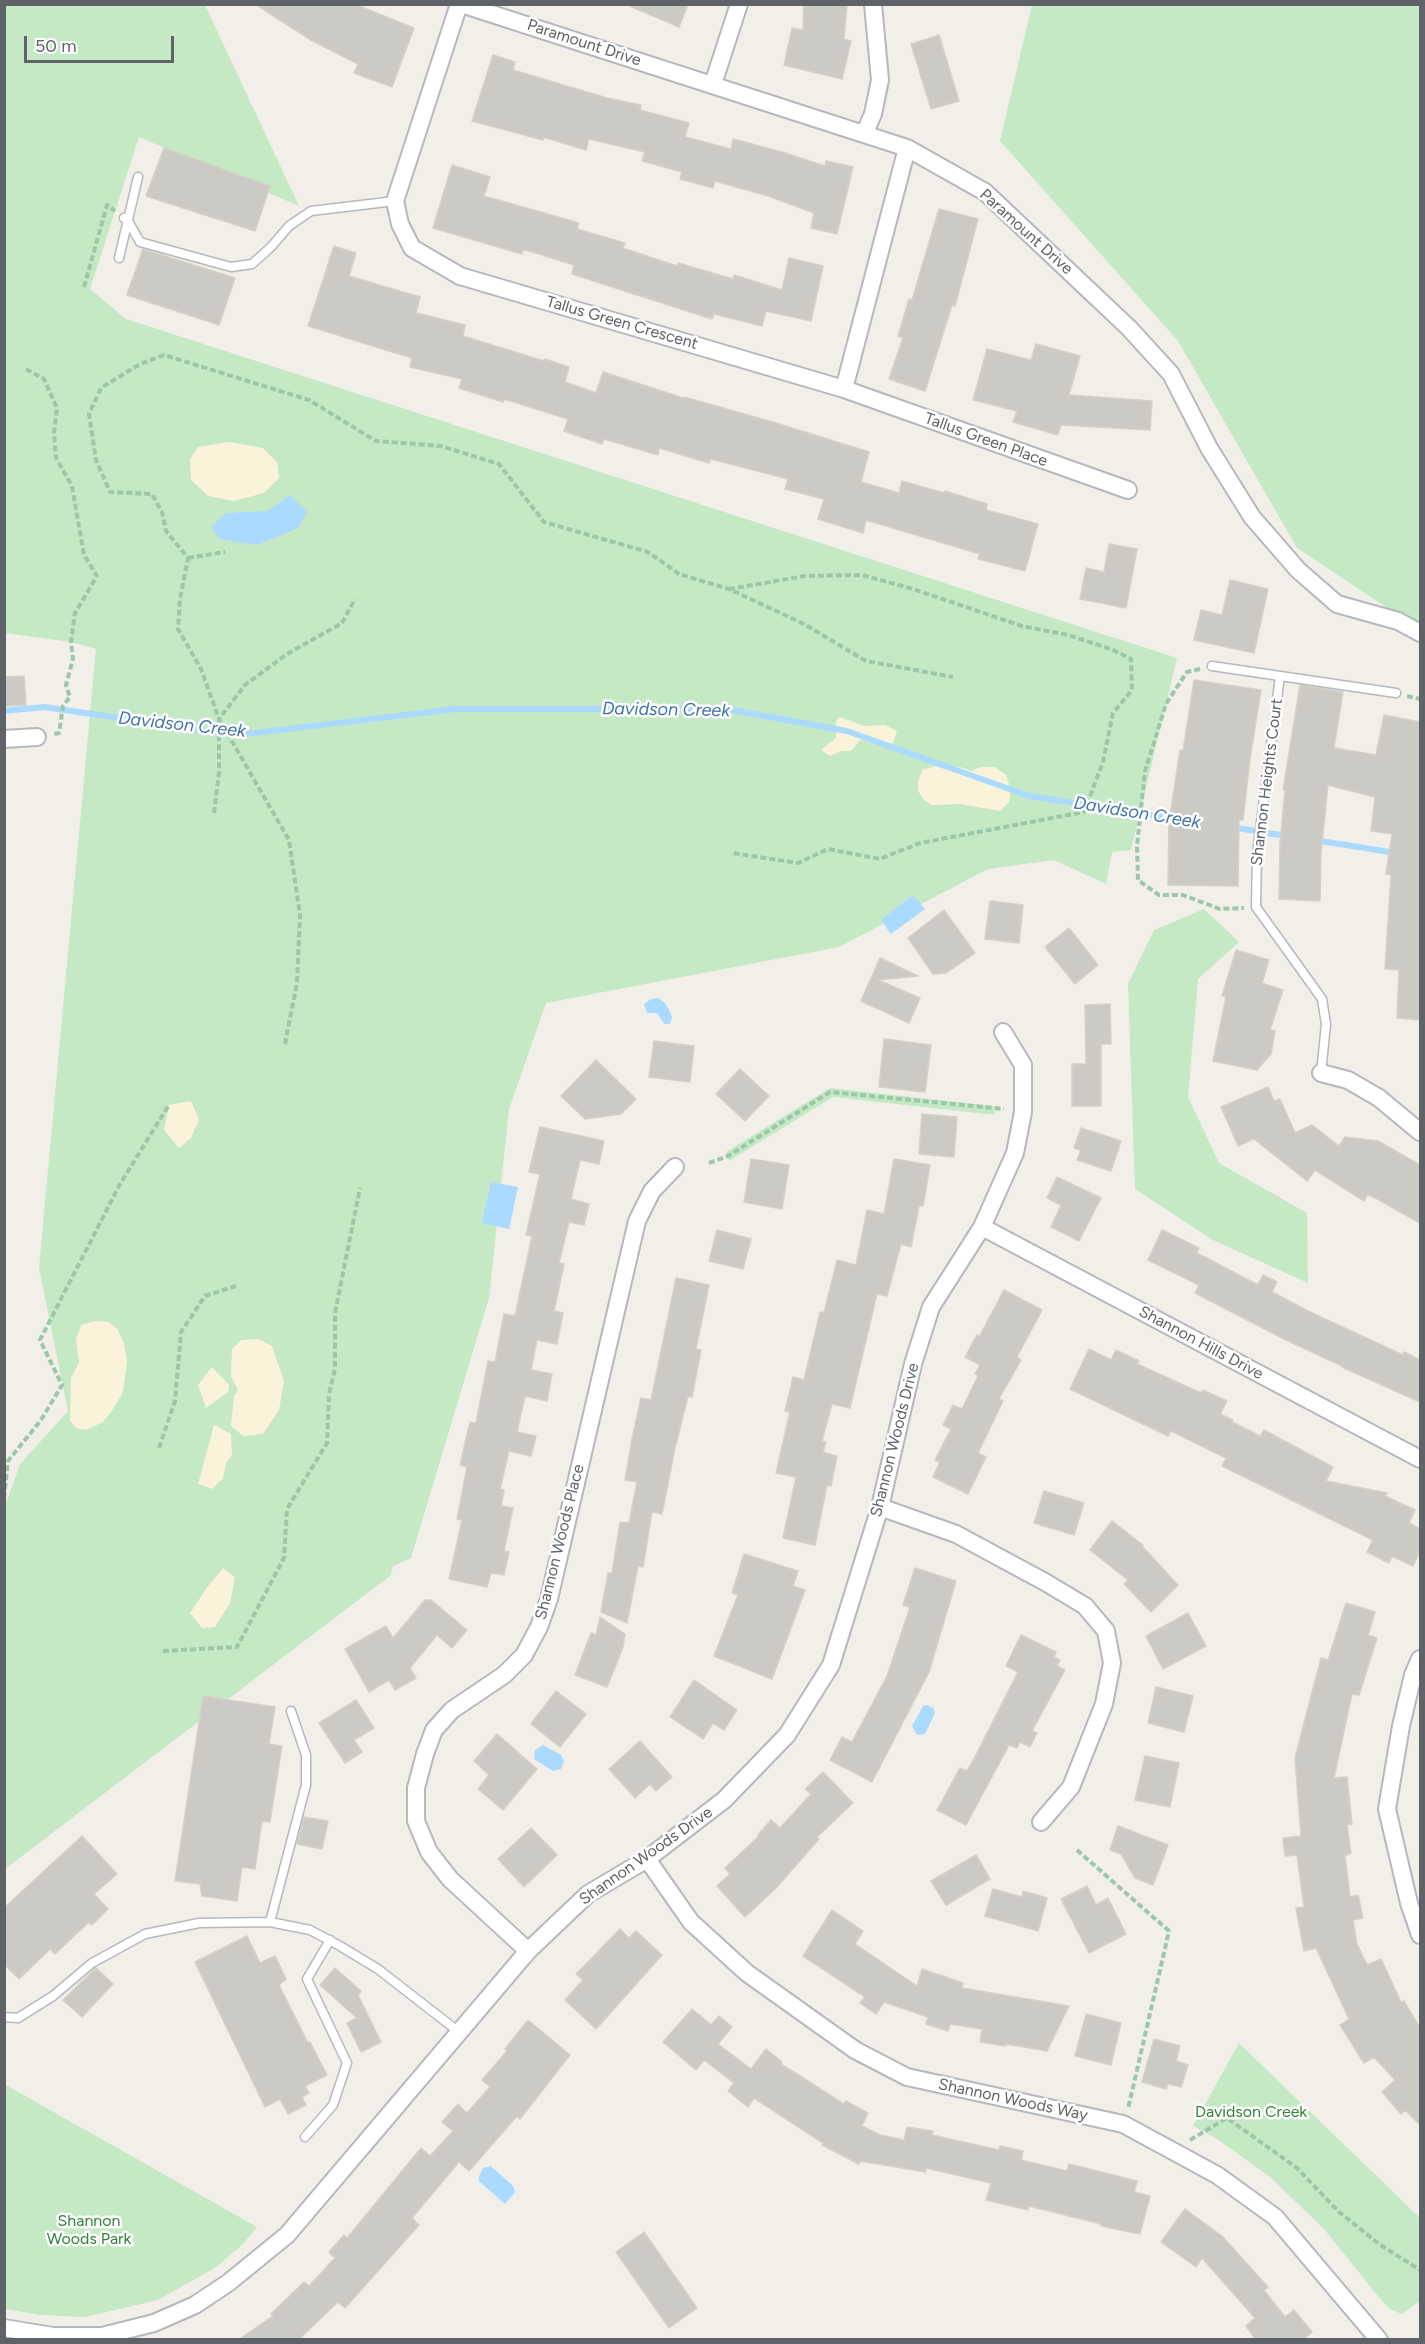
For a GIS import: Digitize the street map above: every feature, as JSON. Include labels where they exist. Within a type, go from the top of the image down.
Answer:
[{"type":"street","name":"Paramount Drive","points":[[460,4],[907,148],[985,192],[1129,328],[1171,374],[1209,448],[1252,517],[1298,570],[1337,604],[1398,621],[1420,633]]},
{"type":"street","points":[[395,201],[460,4]]},
{"type":"street","points":[[713,84],[739,4]]},
{"type":"street","points":[[864,134],[873,114],[880,80],[873,4]]},
{"type":"street","points":[[844,389],[907,148]]},
{"type":"street","name":"Tallus Green Crescent","points":[[395,201],[400,224],[412,248],[460,276],[844,389]]},
{"type":"street","name":"Tallus Green Place","points":[[844,389],[1128,490]]},
{"type":"street","points":[[4,739],[37,737]]},
{"type":"street","name":"Shannon Woods Drive","points":[[4,2328],[53,2336],[102,2336],[154,2323],[195,2305],[228,2283],[287,2235],[528,1951],[588,1894],[647,1858],[724,1800],[787,1735],[831,1665],[880,1507],[913,1364],[931,1307],[982,1227],[1015,1153],[1023,1112],[1023,1065],[1003,1032]]},
{"type":"street","points":[[1321,1073],[1348,1080],[1379,1098],[1420,1132]]},
{"type":"street","name":"Shannon Woods Place","points":[[528,1951],[450,1880],[429,1852],[417,1821],[416,1788],[434,1730],[452,1710],[504,1675],[524,1655],[539,1628],[549,1599],[637,1221],[652,1191],[675,1167]]},
{"type":"street","name":"Shannon Hills Drive","points":[[982,1227],[1420,1460]]},
{"type":"street","points":[[880,1507],[956,1534],[1045,1582],[1085,1606],[1106,1631],[1112,1663],[1104,1704],[1071,1788],[1041,1822]]},
{"type":"street","points":[[1420,1659],[1413,1674],[1401,1726],[1387,1809],[1406,1892],[1420,1935]]},
{"type":"street","name":"Shannon Woods Way","points":[[647,1858],[691,1922],[747,1973],[855,2050],[906,2077],[1123,2124],[1217,2175],[1275,2217],[1379,2340]]},
{"type":"lane","points":[[119,258],[126,219],[138,177]]},
{"type":"lane","points":[[126,219],[141,242],[231,267],[252,264],[271,247],[289,225],[311,211],[395,201]]},
{"type":"lane","points":[[1212,666],[1396,693]]},
{"type":"lane","name":"Shannon Heights Court","points":[[1257,907],[1257,853],[1280,676]]},
{"type":"lane","points":[[1257,907],[1322,999],[1326,1024],[1321,1073]]},
{"type":"lane","points":[[270,1922],[306,1785],[306,1755],[291,1711]]},
{"type":"lane","points":[[4,2017],[18,2018],[53,1996],[92,1963],[145,1934],[199,1923],[270,1922],[310,1930],[330,1940],[378,1970],[459,2032]]},
{"type":"lane","points":[[305,2137],[333,2105],[347,2062],[307,1979],[330,1940]]},
{"type":"path","points":[[84,287],[107,205],[126,219]]},
{"type":"path","points":[[188,558],[166,531],[162,512],[152,495],[111,492],[96,460],[89,414],[101,388],[140,364],[164,355],[309,400],[376,441],[441,446],[499,464],[544,522],[648,552],[679,574],[729,589],[804,624],[866,661],[953,677]]},
{"type":"path","points":[[26,369],[44,379],[57,408],[54,433],[56,458],[72,486],[84,555],[97,576],[75,613],[71,642],[73,660],[66,685],[70,697],[63,706],[59,733],[37,737]]},
{"type":"path","points":[[188,558],[225,552]]},
{"type":"path","points":[[188,558],[180,599],[178,629],[201,669],[219,719],[290,840],[300,915],[297,983],[285,1044]]},
{"type":"path","points":[[729,589],[805,576],[862,574],[1022,626],[1068,635],[1111,648],[1131,659],[1132,690],[1113,713],[1103,762],[1084,812],[920,843],[880,859],[828,849],[798,863],[732,853]]},
{"type":"path","points":[[214,813],[219,773],[219,719],[245,685],[287,654],[342,623],[355,599]]},
{"type":"path","points":[[1212,666],[1187,672],[1166,704],[1145,771],[1137,846],[1138,880],[1160,895],[1183,895],[1220,909],[1257,907]]},
{"type":"path","points":[[709,1163],[728,1156],[830,1092],[1004,1109]]},
{"type":"path","points":[[4,1498],[6,1463],[40,1420],[62,1384],[40,1340],[120,1184],[169,1105]]},
{"type":"path","points":[[163,1651],[237,1647],[284,1558],[287,1509],[327,1443],[329,1394],[335,1368],[335,1313],[360,1188]]},
{"type":"path","points":[[159,1448],[175,1401],[181,1332],[205,1296],[236,1286]]},
{"type":"path","points":[[1077,1850],[1169,1931],[1127,2109]]},
{"type":"path","points":[[1190,2140],[1227,2118],[1297,2168],[1339,2212],[1379,2244],[1420,2270]]},
{"type":"green space","points":[[5,5],[205,5],[299,206],[139,137],[90,289],[126,319],[1177,658],[1131,850],[1112,852],[1106,884],[1054,860],[988,869],[839,947],[546,1003],[509,1109],[489,1298],[411,1558],[393,1566],[391,1575],[5,1869],[5,1503],[20,1464],[68,1411],[39,1268],[96,649],[71,642],[5,633]]},
{"type":"green space","points":[[1032,5],[1420,5],[1420,630],[1297,548],[1178,341],[1000,141]]},
{"type":"green space","points":[[1204,909],[1239,942],[1198,979],[1188,1097],[1219,1163],[1307,1213],[1308,1283],[1213,1240],[1135,1189],[1128,984],[1154,930]]},
{"type":"green space","points":[[830,1088],[993,1106],[995,1115],[833,1097],[729,1161],[726,1152]]},
{"type":"green space","name":"Davidson Creek","points":[[1239,2043],[1420,2218],[1420,2301],[1402,2314],[1390,2309],[1382,2301],[1324,2229],[1269,2176],[1217,2139],[1193,2126]]},
{"type":"green space","name":"Shannon Woods Park","points":[[4,2084],[257,2227],[243,2244],[215,2268],[158,2300],[85,2317],[40,2315],[5,2309]]},
{"type":"sand","points":[[229,442],[263,448],[277,462],[279,478],[264,493],[234,501],[208,496],[191,480],[190,459],[198,447]]},
{"type":"sand","points":[[840,717],[864,726],[885,725],[897,731],[893,743],[870,739],[860,740],[851,751],[842,751],[830,756],[821,750],[836,738],[836,721]]},
{"type":"sand","points":[[935,766],[945,769],[960,767],[971,771],[981,767],[995,767],[1006,775],[1011,790],[1009,802],[1000,811],[960,804],[932,805],[924,800],[918,791],[918,782],[922,770]]},
{"type":"sand","points":[[191,1101],[199,1120],[191,1138],[179,1148],[164,1130],[169,1105]]},
{"type":"sand","points":[[96,1321],[109,1322],[117,1329],[124,1343],[127,1362],[123,1392],[112,1411],[103,1422],[86,1430],[76,1428],[70,1420],[71,1378],[79,1362],[76,1339],[81,1325]]},
{"type":"sand","points":[[258,1339],[272,1346],[284,1381],[279,1410],[263,1434],[243,1436],[231,1426],[234,1396],[238,1390],[231,1377],[232,1349],[241,1340]]},
{"type":"sand","points":[[212,1367],[229,1385],[228,1392],[206,1408],[198,1385]]},
{"type":"sand","points":[[214,1425],[231,1434],[232,1455],[226,1463],[223,1478],[212,1489],[198,1484]]},
{"type":"sand","points":[[223,1568],[235,1577],[230,1603],[215,1627],[202,1628],[190,1613]]},
{"type":"water","points":[[290,495],[307,512],[298,528],[257,545],[220,539],[211,527],[226,513],[268,511]]},
{"type":"water","points":[[913,895],[925,909],[891,934],[881,920]]},
{"type":"water","points":[[658,998],[668,1008],[672,1017],[670,1024],[664,1024],[657,1013],[647,1013],[644,1004],[651,999]]},
{"type":"water","points":[[491,1182],[518,1187],[509,1229],[482,1223]]},
{"type":"water","points":[[923,1706],[933,1708],[935,1713],[925,1734],[917,1735],[912,1726]]},
{"type":"water","points":[[543,1745],[561,1755],[564,1761],[561,1769],[553,1771],[534,1759],[535,1750]]},
{"type":"water","points":[[491,2166],[513,2186],[515,2192],[505,2204],[479,2181],[483,2168]]},
{"type":"building","points":[[255,4],[354,4],[414,28],[392,87],[354,73],[358,64],[311,40]]},
{"type":"building","points":[[625,4],[688,4],[679,27]]},
{"type":"building","points":[[804,4],[847,4],[844,39],[851,41],[842,79],[784,65],[792,28],[803,30]]},
{"type":"building","points":[[939,35],[959,101],[931,109],[911,44]]},
{"type":"building","points":[[493,55],[515,62],[513,70],[607,98],[641,105],[640,110],[689,123],[685,137],[731,149],[733,139],[825,166],[826,161],[853,167],[837,234],[811,228],[814,213],[768,196],[715,181],[713,188],[680,179],[682,172],[642,161],[645,152],[589,139],[586,150],[543,137],[543,140],[472,121]]},
{"type":"building","points":[[164,148],[270,186],[255,231],[146,196]]},
{"type":"building","points":[[452,165],[490,177],[484,196],[579,223],[577,229],[625,243],[623,248],[677,266],[678,263],[733,279],[734,275],[782,290],[789,258],[823,266],[811,321],[766,311],[762,326],[714,314],[712,319],[572,274],[574,265],[523,249],[522,254],[433,228]]},
{"type":"building","points":[[939,209],[978,219],[955,306],[952,305],[925,391],[889,379],[903,338],[898,336],[909,299],[912,300]]},
{"type":"building","points":[[334,246],[356,253],[349,276],[420,297],[416,313],[465,325],[463,336],[569,367],[565,382],[596,393],[603,372],[683,398],[776,423],[869,452],[861,482],[899,493],[902,481],[944,493],[945,491],[987,504],[986,510],[1038,524],[1025,571],[978,559],[980,554],[866,520],[863,533],[818,519],[824,499],[785,489],[788,479],[711,459],[709,463],[659,448],[658,455],[604,439],[602,444],[564,431],[568,419],[459,388],[462,379],[410,367],[412,358],[308,326]]},
{"type":"building","points":[[143,249],[235,278],[219,325],[127,295]]},
{"type":"building","points":[[1036,344],[1080,356],[1069,395],[1152,401],[1150,430],[1061,425],[1058,435],[1013,422],[1017,411],[973,400],[987,349],[1031,360]]},
{"type":"building","points":[[1109,544],[1137,549],[1126,608],[1080,599],[1086,568],[1104,572]]},
{"type":"building","points":[[1230,580],[1268,589],[1254,653],[1194,640],[1201,610],[1222,615]]},
{"type":"building","points":[[24,676],[26,705],[4,706],[4,677]]},
{"type":"building","points":[[1194,680],[1261,690],[1243,820],[1239,820],[1238,886],[1168,885],[1169,822]]},
{"type":"building","points":[[1300,685],[1343,692],[1334,748],[1376,755],[1384,715],[1420,722],[1420,1020],[1397,1018],[1399,970],[1385,969],[1391,875],[1386,874],[1392,834],[1371,831],[1375,797],[1328,785],[1321,852],[1320,901],[1279,899],[1280,844],[1285,790],[1283,790]]},
{"type":"building","points":[[990,901],[1023,905],[1019,943],[985,939]]},
{"type":"building","points":[[944,910],[975,953],[946,973],[933,974],[908,938]]},
{"type":"building","points":[[1069,928],[1098,965],[1075,984],[1045,947]]},
{"type":"building","points":[[1236,950],[1269,960],[1262,983],[1283,990],[1270,1030],[1275,1031],[1271,1054],[1257,1070],[1213,1061],[1226,997],[1222,996]]},
{"type":"building","points":[[880,958],[918,976],[878,980],[920,998],[909,1023],[861,1001]]},
{"type":"building","points":[[1110,1004],[1111,1044],[1101,1044],[1101,1106],[1072,1106],[1072,1064],[1086,1064],[1085,1005]]},
{"type":"building","points":[[884,1039],[931,1045],[925,1092],[879,1087]]},
{"type":"building","points":[[654,1041],[694,1046],[690,1082],[649,1077]]},
{"type":"building","points":[[596,1060],[636,1099],[621,1114],[585,1119],[561,1096]]},
{"type":"building","points":[[740,1069],[769,1096],[745,1121],[716,1094]]},
{"type":"building","points":[[1268,1087],[1274,1101],[1280,1099],[1295,1133],[1312,1125],[1339,1146],[1345,1137],[1378,1141],[1420,1165],[1420,1223],[1368,1194],[1364,1201],[1315,1170],[1307,1181],[1254,1139],[1238,1146],[1221,1107]]},
{"type":"building","points":[[922,1114],[957,1117],[954,1157],[919,1154]]},
{"type":"building","points":[[540,1127],[604,1141],[599,1164],[580,1160],[571,1199],[589,1204],[584,1225],[569,1222],[559,1263],[564,1264],[554,1311],[563,1313],[557,1344],[537,1340],[531,1370],[552,1374],[547,1401],[525,1396],[517,1432],[536,1436],[531,1456],[509,1451],[500,1489],[504,1490],[501,1506],[513,1508],[504,1551],[509,1552],[504,1575],[491,1573],[487,1587],[449,1579],[462,1520],[457,1519],[467,1467],[460,1465],[470,1422],[476,1423],[488,1361],[495,1362],[504,1314],[515,1316],[532,1236],[526,1235],[540,1174],[529,1172]]},
{"type":"building","points":[[1081,1128],[1121,1141],[1111,1171],[1077,1160],[1081,1150],[1074,1148]]},
{"type":"building","points":[[751,1159],[789,1165],[782,1209],[744,1202]]},
{"type":"building","points":[[894,1159],[930,1165],[923,1206],[919,1206],[911,1247],[901,1244],[887,1296],[877,1294],[850,1408],[832,1404],[822,1441],[826,1442],[823,1452],[837,1456],[831,1486],[827,1485],[815,1545],[783,1538],[796,1477],[776,1473],[790,1412],[785,1411],[793,1377],[804,1380],[820,1312],[824,1313],[837,1260],[856,1265],[867,1210],[884,1214]]},
{"type":"building","points":[[1057,1177],[1101,1198],[1079,1241],[1051,1227],[1061,1205],[1047,1198]]},
{"type":"building","points":[[717,1230],[751,1239],[743,1269],[709,1261]]},
{"type":"building","points":[[1162,1230],[1199,1248],[1197,1253],[1258,1285],[1263,1275],[1277,1282],[1272,1292],[1310,1312],[1403,1355],[1404,1352],[1420,1360],[1420,1402],[1286,1340],[1195,1293],[1199,1285],[1148,1260]]},
{"type":"building","points":[[676,1278],[709,1285],[696,1349],[701,1350],[692,1397],[688,1396],[675,1448],[662,1514],[652,1512],[643,1567],[638,1566],[627,1623],[601,1612],[608,1573],[612,1573],[620,1522],[629,1523],[637,1482],[625,1480],[641,1398],[651,1400]]},
{"type":"building","points":[[1004,1290],[1042,1310],[1017,1357],[1021,1360],[999,1399],[1003,1401],[978,1453],[986,1457],[968,1494],[933,1477],[940,1462],[935,1460],[951,1429],[943,1425],[953,1405],[962,1409],[978,1376],[975,1374],[980,1365],[965,1357],[977,1335],[979,1337]]},
{"type":"building","points":[[1089,1349],[1111,1360],[1116,1350],[1139,1361],[1137,1364],[1201,1393],[1203,1390],[1227,1401],[1220,1414],[1233,1420],[1232,1422],[1260,1436],[1264,1430],[1333,1467],[1326,1481],[1387,1493],[1385,1496],[1415,1510],[1409,1523],[1420,1529],[1420,1551],[1413,1566],[1392,1556],[1389,1563],[1367,1552],[1373,1540],[1222,1466],[1226,1458],[1171,1431],[1168,1436],[1070,1389]]},
{"type":"building","points":[[1044,1491],[1084,1503],[1074,1535],[1034,1523]]},
{"type":"building","points":[[1112,1521],[1143,1545],[1178,1585],[1151,1612],[1124,1584],[1128,1580],[1090,1550]]},
{"type":"building","points":[[744,1554],[798,1571],[793,1586],[805,1590],[772,1679],[714,1656],[738,1595],[732,1593]]},
{"type":"building","points":[[915,1568],[956,1581],[929,1672],[872,1782],[830,1760],[842,1737],[852,1742],[887,1676],[910,1607],[903,1605]]},
{"type":"building","points":[[425,1600],[431,1600],[467,1630],[452,1648],[437,1635],[410,1668],[416,1678],[395,1690],[389,1680],[369,1692],[345,1649],[386,1626],[393,1638]]},
{"type":"building","points":[[1346,1603],[1375,1612],[1368,1635],[1377,1638],[1359,1695],[1352,1694],[1334,1778],[1347,1777],[1352,1824],[1347,1825],[1351,1853],[1345,1856],[1350,1897],[1358,1895],[1363,1918],[1353,1920],[1357,1944],[1367,1965],[1381,1959],[1401,2002],[1404,2001],[1420,2028],[1420,2125],[1405,2110],[1401,2114],[1382,2092],[1395,2080],[1374,2057],[1364,2063],[1340,2025],[1349,2019],[1316,1948],[1304,1951],[1296,1908],[1304,1907],[1297,1855],[1285,1856],[1283,1838],[1301,1836],[1295,1758],[1321,1658],[1328,1660]]},
{"type":"building","points":[[1188,1613],[1206,1646],[1163,1669],[1146,1636]]},
{"type":"building","points":[[600,1617],[625,1634],[623,1647],[607,1687],[575,1675],[591,1633],[596,1635]]},
{"type":"building","points":[[1021,1635],[1056,1652],[1054,1657],[1060,1660],[1057,1666],[1065,1670],[1032,1731],[1037,1733],[1030,1747],[1020,1742],[1017,1748],[1009,1745],[966,1825],[937,1810],[960,1768],[967,1771],[1018,1672],[1006,1666]]},
{"type":"building","points":[[694,1680],[737,1710],[724,1730],[713,1723],[703,1739],[670,1717]]},
{"type":"building","points":[[1156,1687],[1193,1696],[1184,1732],[1148,1723]]},
{"type":"building","points":[[556,1691],[586,1714],[560,1747],[531,1724]]},
{"type":"building","points":[[203,1696],[275,1707],[269,1744],[282,1746],[270,1822],[262,1821],[255,1869],[242,1867],[237,1901],[202,1896],[200,1884],[175,1881]]},
{"type":"building","points":[[356,1700],[374,1728],[354,1740],[362,1752],[345,1763],[319,1723]]},
{"type":"building","points":[[497,1734],[537,1769],[503,1810],[478,1789],[489,1775],[474,1761]]},
{"type":"building","points":[[640,1741],[672,1777],[656,1791],[650,1784],[635,1798],[609,1769]]},
{"type":"building","points":[[1145,1756],[1179,1763],[1170,1807],[1135,1800]]},
{"type":"building","points":[[823,1772],[853,1803],[817,1837],[819,1839],[777,1887],[745,1917],[717,1886],[730,1874],[725,1868],[759,1836],[771,1820],[780,1828],[811,1794],[805,1789]]},
{"type":"building","points":[[304,1817],[328,1821],[322,1849],[297,1844]]},
{"type":"building","points":[[1118,1826],[1168,1845],[1153,1885],[1135,1878],[1121,1854],[1110,1850]]},
{"type":"building","points":[[531,1828],[557,1855],[524,1887],[498,1859]]},
{"type":"building","points":[[82,1836],[117,1874],[94,1894],[108,1909],[92,1925],[89,1922],[55,1954],[50,1949],[19,1979],[4,1964],[4,1908]]},
{"type":"building","points":[[976,1855],[990,1879],[946,1905],[931,1881]]},
{"type":"building","points":[[1087,1886],[1096,1905],[1108,1898],[1126,1934],[1089,1953],[1061,1899]]},
{"type":"building","points":[[993,1889],[1022,1897],[1023,1891],[1047,1898],[1038,1931],[985,1916]]},
{"type":"building","points":[[832,1910],[863,1931],[855,1944],[917,1986],[922,1969],[963,1983],[962,1988],[1069,2006],[1047,2051],[980,2042],[982,2029],[950,2024],[948,2031],[926,2024],[928,2017],[884,2002],[876,2014],[860,2003],[865,1997],[803,1956]]},
{"type":"building","points":[[620,1929],[629,1938],[636,1931],[662,1955],[596,2029],[565,2000],[583,1980],[576,1974]]},
{"type":"building","points":[[247,1936],[260,1963],[275,1956],[286,1979],[279,1985],[327,2075],[305,2086],[309,2093],[302,2097],[306,2105],[288,2114],[280,2099],[265,2107],[195,1962]]},
{"type":"building","points":[[96,1968],[113,1984],[82,2017],[63,2000]]},
{"type":"building","points":[[335,1968],[361,1991],[358,1995],[381,2042],[361,2052],[347,2023],[357,2018],[320,1985]]},
{"type":"building","points":[[692,2009],[711,2025],[719,2016],[732,2027],[718,2044],[751,2069],[766,2049],[782,2062],[781,2064],[844,2104],[846,2101],[868,2113],[862,2126],[880,2135],[904,2140],[907,2127],[933,2131],[932,2135],[999,2150],[1000,2146],[1023,2151],[1021,2160],[1067,2171],[1069,2164],[1137,2181],[1134,2192],[1150,2196],[1140,2234],[1029,2206],[1028,2210],[986,2200],[991,2183],[926,2168],[926,2172],[860,2161],[859,2164],[822,2145],[823,2143],[754,2098],[748,2107],[728,2091],[734,2083],[704,2060],[696,2070],[663,2042]]},
{"type":"building","points":[[1086,2014],[1121,2023],[1111,2065],[1075,2056]]},
{"type":"building","points":[[528,2020],[570,2055],[520,2119],[517,2116],[469,2171],[459,2162],[412,2218],[419,2225],[345,2308],[338,2302],[298,2340],[238,2340],[273,2316],[271,2314],[304,2282],[309,2286],[335,2258],[329,2252],[344,2235],[347,2238],[421,2148],[430,2156],[453,2131],[442,2122],[458,2104],[467,2113],[490,2087],[482,2080],[507,2051],[505,2049]]},
{"type":"building","points":[[1154,2039],[1180,2046],[1176,2061],[1188,2065],[1181,2087],[1168,2084],[1166,2089],[1142,2082]]},
{"type":"building","points":[[1185,2209],[1222,2236],[1268,2287],[1264,2290],[1285,2317],[1294,2310],[1312,2332],[1303,2340],[1256,2340],[1246,2326],[1255,2318],[1202,2258],[1196,2267],[1161,2242]]},
{"type":"building","points":[[644,2232],[697,2308],[669,2328],[616,2252]]},
{"type":"waterway","name":"Davidson Creek","points":[[4,711],[44,707],[238,735],[455,709],[726,709],[847,731],[1029,796],[1177,819]]},
{"type":"waterway","name":"Davidson Creek","points":[[1231,827],[1286,836]]},
{"type":"waterway","name":"Davidson Creek","points":[[1314,840],[1396,853]]}]
